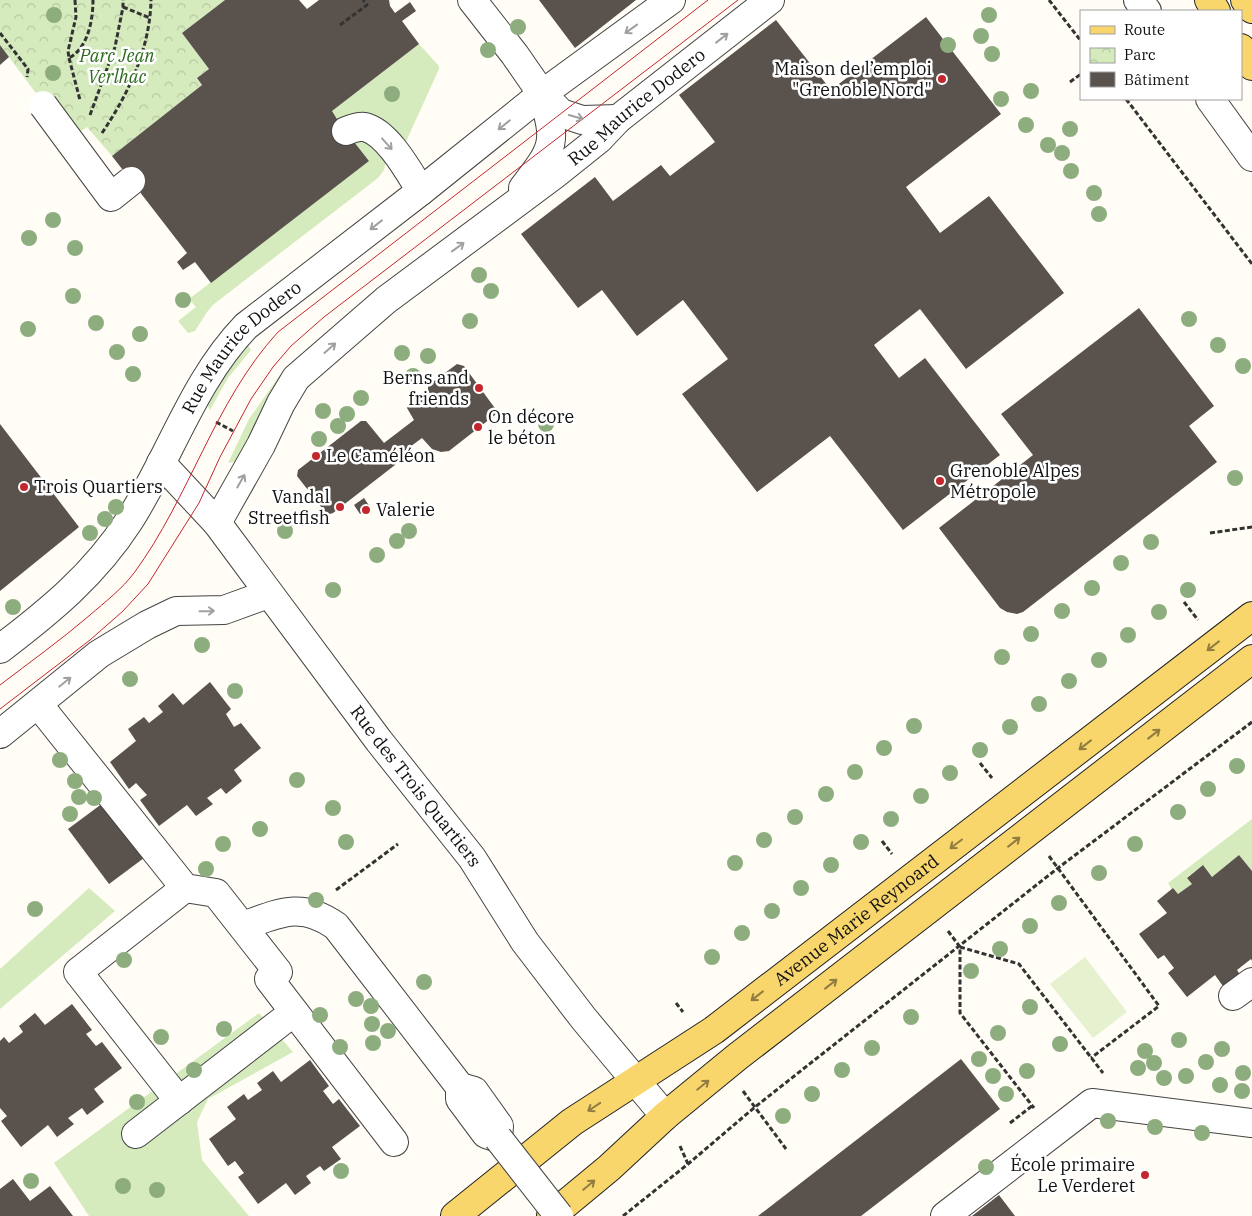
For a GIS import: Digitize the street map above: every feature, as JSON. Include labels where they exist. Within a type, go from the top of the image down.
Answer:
[{"type":"main road","points":[[1245,0],[1252,9]]},
{"type":"main road","points":[[1242,50],[1252,66]]},
{"type":"main road","name":"Avenue Marie Reynoard","points":[[455,1216],[572,1122],[714,1030],[1252,616]]},
{"type":"main road","name":"Avenue Marie Reynoard","points":[[551,1216],[609,1168],[665,1116],[821,992],[1252,659]]},
{"type":"street","points":[[472,0],[515,55],[542,94],[561,112],[582,120],[618,119]]},
{"type":"street","name":"Rue Maurice Dodero","points":[[0,649],[56,604],[96,566],[130,520],[162,463],[207,374],[228,344],[246,326],[421,191],[542,94],[671,0]]},
{"type":"street","name":"Rue Maurice Dodero","points":[[216,523],[261,446],[281,402],[296,378],[386,300],[503,214],[599,139],[618,119],[770,0]]},
{"type":"street","name":"Rue Maurice Dodero","points":[[503,214],[545,160],[552,143],[550,120],[542,94]]},
{"type":"street","points":[[1211,100],[1252,157]]},
{"type":"street","points":[[43,105],[112,196],[131,181]]},
{"type":"street","points":[[346,131],[351,128],[364,127],[378,134],[405,166],[421,191]]},
{"type":"street","name":"Rue des Trois Quartiers","points":[[162,463],[216,523],[378,741],[472,858],[525,942],[584,1019],[665,1116]]},
{"type":"street","points":[[0,734],[99,654],[147,625],[176,611],[224,610],[268,594]]},
{"type":"street","points":[[38,704],[185,888],[216,893],[243,926],[278,972],[269,980],[394,1142]]},
{"type":"street","points":[[179,1101],[78,972],[185,888]]},
{"type":"street","points":[[243,926],[287,911],[308,911],[323,916],[336,926],[460,1086],[460,1099],[486,1134],[498,1138],[559,1216]]},
{"type":"street","points":[[136,1134],[294,1012]]},
{"type":"street","points":[[945,1216],[1092,1103],[1252,1123]]},
{"type":"path","points":[[75,0],[76,18],[68,51],[80,101]]},
{"type":"path","points":[[70,58],[76,55],[85,42],[93,12],[93,0]]},
{"type":"path","points":[[89,119],[115,47],[124,7],[123,0]]},
{"type":"path","points":[[98,138],[117,110],[139,64],[150,18],[151,0]]},
{"type":"path","points":[[340,25],[367,5],[363,0]]},
{"type":"path","points":[[1049,0],[1080,40]]},
{"type":"path","points":[[124,7],[150,18]]},
{"type":"path","points":[[0,33],[28,70],[27,83],[43,105]]},
{"type":"path","points":[[1070,82],[1080,75]]},
{"type":"path","points":[[1127,100],[1252,264]]},
{"type":"path","points":[[190,408],[261,446]]},
{"type":"path","points":[[1210,533],[1252,527]]},
{"type":"path","points":[[623,1216],[688,1164],[754,1107],[960,947],[1058,868],[1252,722]]},
{"type":"path","points":[[358,874],[398,844]]},
{"type":"path","points":[[1087,910],[1159,1006],[1091,1058]]},
{"type":"path","points":[[960,947],[1019,964],[1129,1107]]},
{"type":"path","points":[[960,1013],[1053,1132]]},
{"type":"path","points":[[1010,1123],[1032,1106]]},
{"type":"green space","name":"Parc Jean Verlhac","points":[[0,0],[225,0],[182,33],[209,69],[197,78],[202,85],[112,156],[87,127],[70,139],[0,45]]},
{"type":"green space","points":[[419,44],[439,66],[439,69],[404,146],[340,124],[332,111]]},
{"type":"green space","points":[[365,135],[386,161],[384,170],[378,178],[214,304],[195,331],[188,333],[178,321],[196,307],[189,299],[369,161],[351,138]]},
{"type":"green space","points":[[247,344],[251,350],[228,378],[210,410],[206,403],[219,375]]},
{"type":"green space","points":[[282,372],[238,461],[228,463],[249,419]]},
{"type":"green space","points":[[1252,819],[1252,871],[1239,855],[1212,877],[1203,865],[1187,877],[1192,884],[1178,894],[1173,888],[1172,890],[1168,883]]},
{"type":"green space","points":[[89,888],[115,911],[0,1009],[0,969]]},
{"type":"green space","points":[[1085,957],[1127,1012],[1093,1038],[1050,984]]},
{"type":"green space","points":[[259,1013],[293,1052],[208,1099],[197,1122],[202,1160],[249,1216],[89,1216],[54,1163]]},
{"type":"building","points":[[225,0],[299,0],[307,9],[319,0],[389,0],[390,6],[395,13],[410,2],[416,11],[402,21],[419,44],[332,111],[369,161],[211,283],[195,262],[183,270],[177,262],[187,253],[112,156],[202,85],[197,78],[209,69],[182,33]]},
{"type":"building","points":[[539,0],[636,0],[575,48]]},
{"type":"building","points":[[926,17],[1001,114],[906,187],[940,233],[989,196],[1064,293],[966,369],[920,309],[874,345],[899,378],[925,358],[1000,455],[903,530],[830,436],[757,492],[682,394],[728,359],[683,300],[637,336],[602,290],[578,308],[521,234],[595,177],[613,201],[661,165],[670,176],[715,142],[679,95],[776,20],[831,90]]},
{"type":"building","points":[[0,45],[9,57],[0,65]]},
{"type":"building","points":[[1139,308],[1214,406],[1189,426],[1217,462],[1023,612],[1017,614],[1007,612],[1000,608],[939,528],[1033,455],[1001,414]]},
{"type":"building","points":[[457,364],[464,366],[497,411],[495,415],[449,451],[441,452],[432,449],[422,438],[395,458],[395,465],[333,513],[325,512],[297,476],[298,470],[361,421],[366,421],[384,443],[414,420],[407,408],[411,399],[421,396],[428,400],[430,404],[435,399],[428,391],[430,384]]},
{"type":"building","name":"Trois Quartiers","points":[[0,424],[79,527],[0,591]]},
{"type":"building","points":[[364,498],[370,507],[360,514],[354,505]]},
{"type":"building","points":[[210,682],[231,709],[226,714],[234,727],[241,723],[261,748],[234,770],[242,781],[226,794],[221,788],[207,798],[213,804],[196,816],[187,805],[159,826],[140,800],[147,795],[136,783],[129,789],[110,762],[136,741],[128,729],[144,717],[149,723],[163,712],[158,706],[173,693],[183,705]]},
{"type":"building","points":[[103,803],[144,858],[109,884],[68,829]]},
{"type":"building","points":[[1239,855],[1252,871],[1252,961],[1251,959],[1237,970],[1241,976],[1225,989],[1215,975],[1187,997],[1168,973],[1174,968],[1164,955],[1158,959],[1139,934],[1167,913],[1157,901],[1173,888],[1178,894],[1192,884],[1187,878],[1203,865],[1212,877]]},
{"type":"building","points":[[72,1004],[92,1030],[86,1034],[96,1046],[102,1042],[122,1068],[94,1089],[104,1102],[87,1115],[82,1108],[68,1118],[74,1124],[57,1137],[48,1125],[21,1147],[1,1121],[7,1116],[0,1108],[0,1041],[4,1037],[9,1043],[23,1032],[19,1026],[35,1013],[45,1025]]},
{"type":"building","points":[[961,1059],[1000,1109],[861,1216],[758,1216]]},
{"type":"building","points":[[310,1060],[329,1086],[323,1091],[333,1104],[339,1099],[360,1126],[332,1147],[341,1159],[324,1171],[320,1166],[306,1176],[311,1183],[295,1195],[286,1183],[258,1204],[238,1177],[244,1173],[235,1161],[228,1166],[209,1139],[236,1119],[227,1107],[244,1094],[248,1100],[262,1090],[257,1083],[273,1071],[281,1082]]},
{"type":"building","points":[[13,1179],[30,1201],[50,1186],[73,1216],[0,1216],[0,1189]]},
{"type":"building","points":[[999,1195],[1015,1216],[972,1216]]},
{"type":"tram line","points":[[0,685],[79,624],[119,590],[134,573],[154,544],[236,388],[278,332],[708,0]]},
{"type":"tram line","points":[[0,709],[90,640],[123,611],[148,584],[199,503],[220,457],[251,399],[273,367],[291,346],[324,317],[738,0]]},
{"type":"place","name":"Maison de l’emploi \"Grenoble Nord\"","points":[[942,79]]},
{"type":"place","name":"Berns and friends","points":[[479,388]]},
{"type":"place","name":"On décore le béton","points":[[478,427]]},
{"type":"place","name":"Le Caméléon","points":[[316,456]]},
{"type":"place","name":"Grenoble Alpes Métropole","points":[[940,481]]},
{"type":"place","name":"Trois Quartiers","points":[[24,487]]},
{"type":"place","name":"Vandal Streetfish","points":[[340,507]]},
{"type":"place","name":"Valerie","points":[[366,510]]},
{"type":"place","name":"École primaire Le Verderet","points":[[1145,1175]]}]
